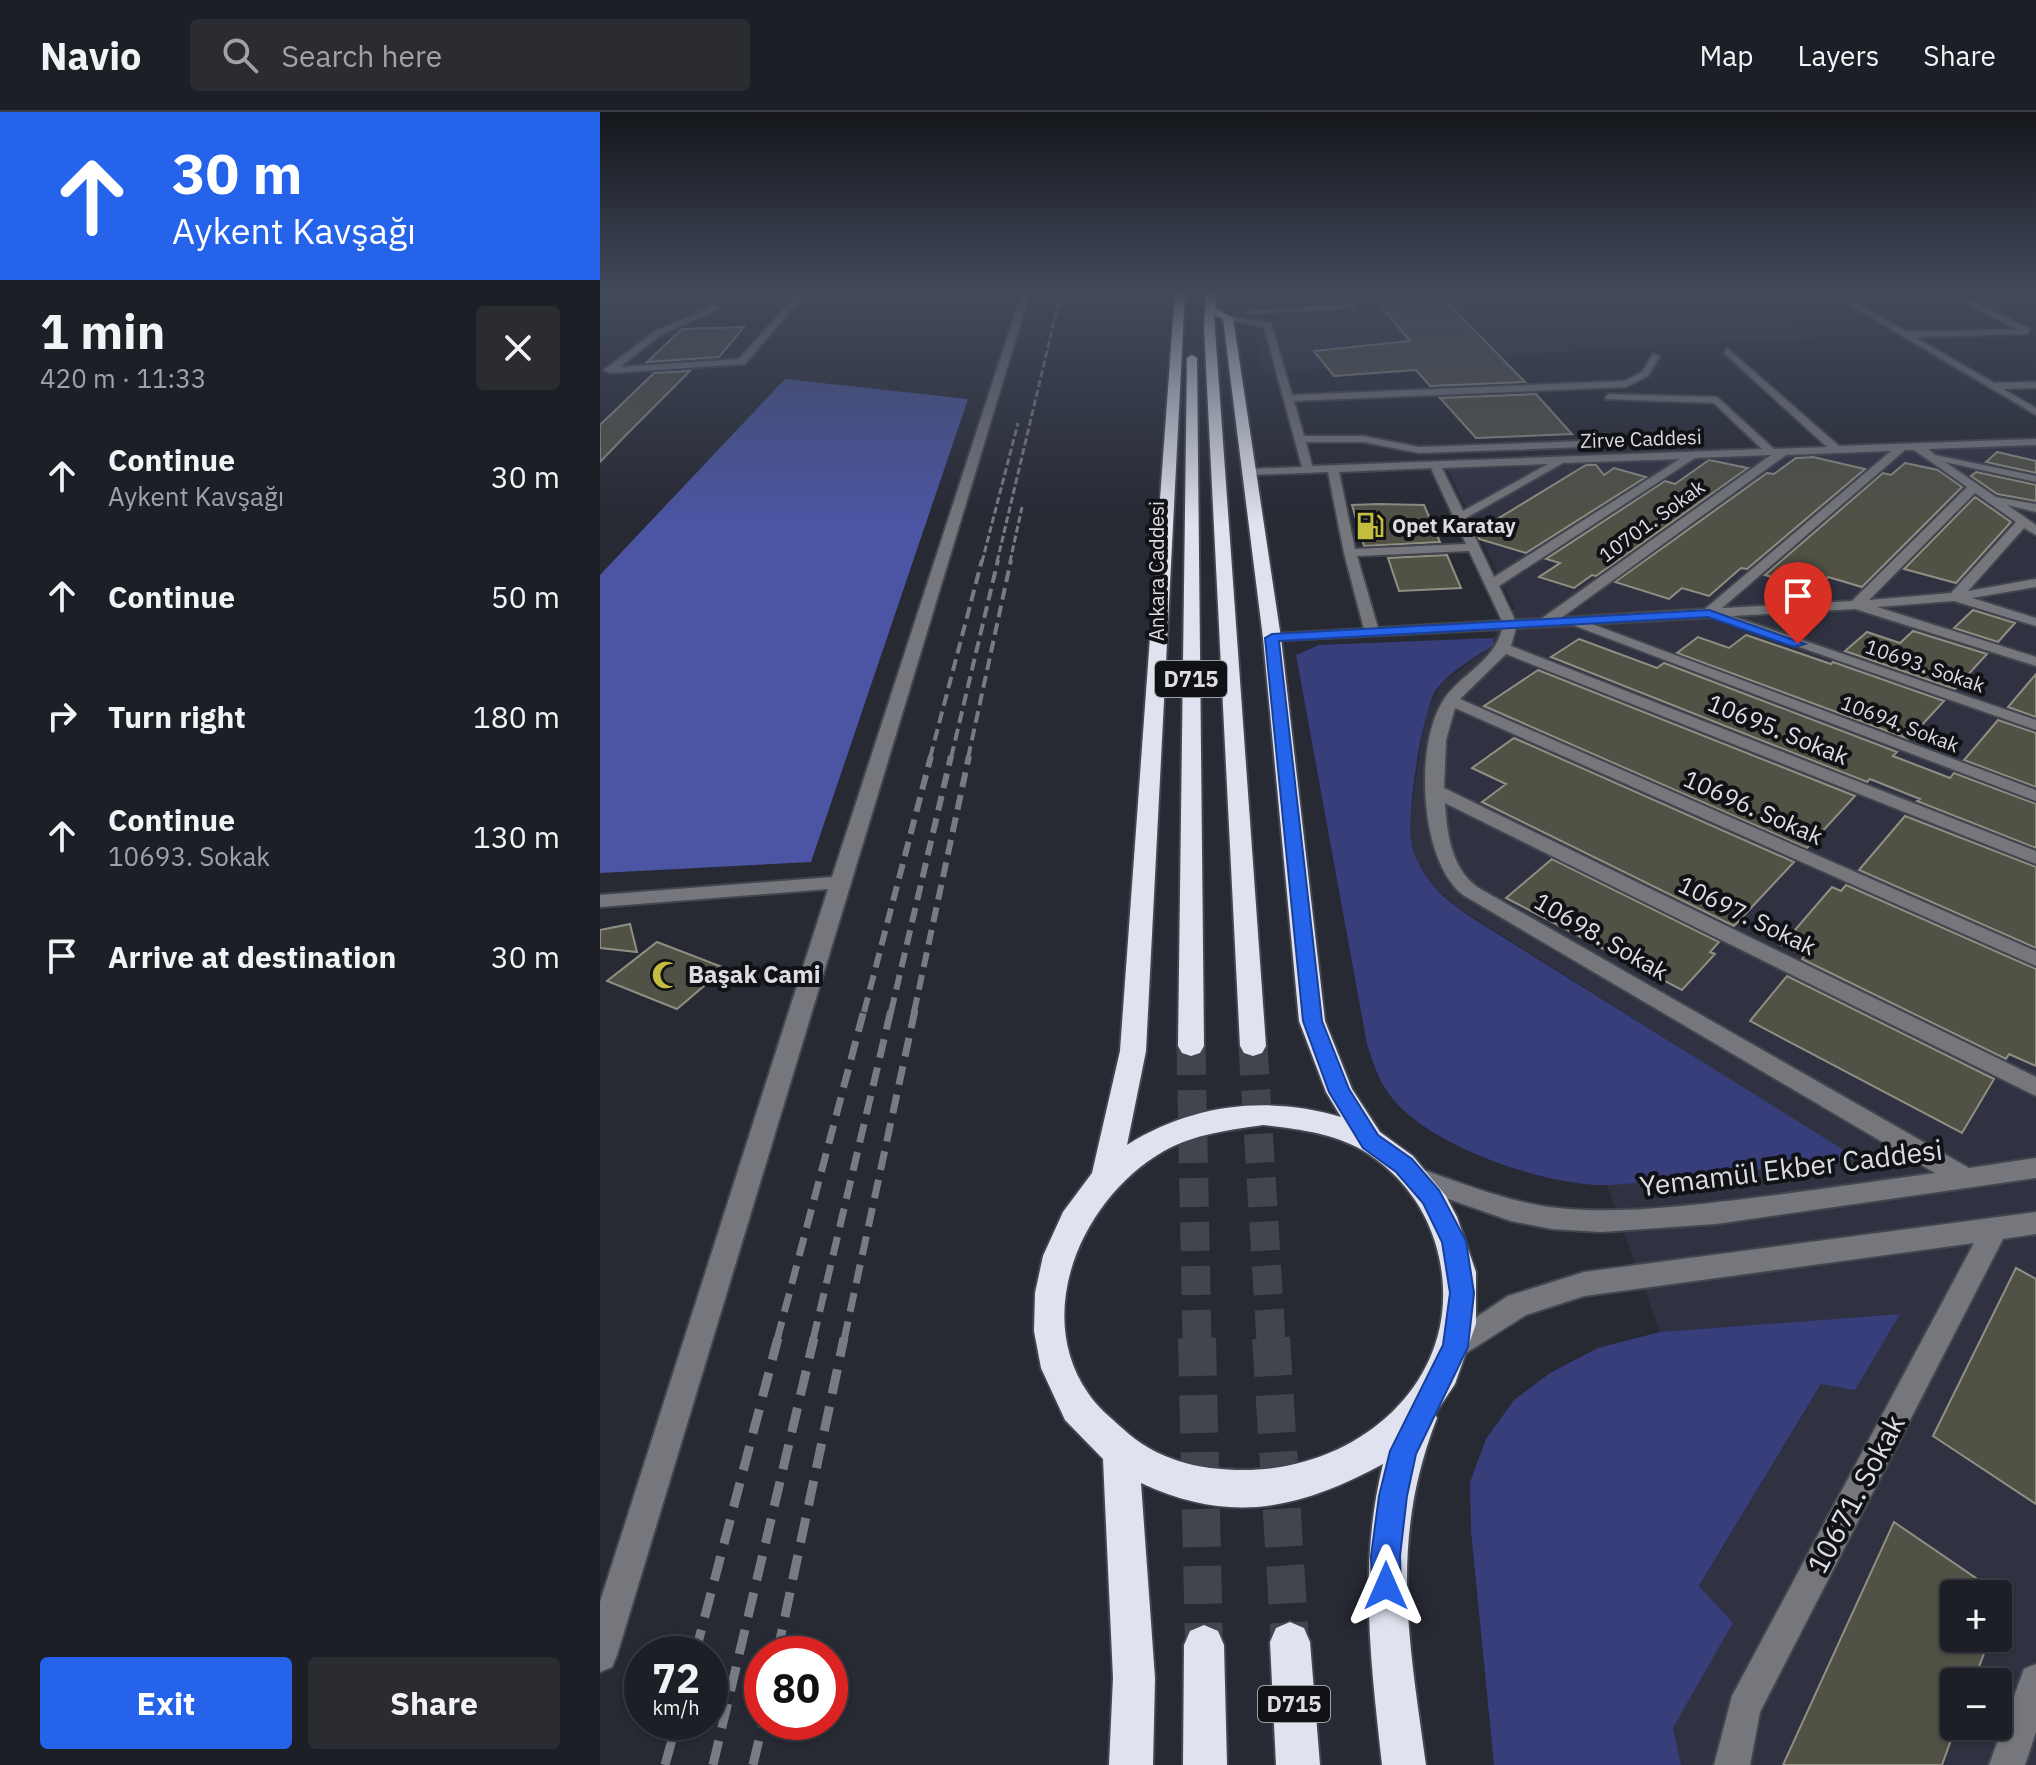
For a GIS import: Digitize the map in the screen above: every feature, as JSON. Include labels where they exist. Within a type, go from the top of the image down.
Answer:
[{"type":"highway","points":[[1106,1178],[1133,1051],[1176,369]]},
{"type":"highway","name":"Ankara Caddesi","points":[[1191,1046],[1192,369]]},
{"type":"highway","name":"D715","points":[[1212,369],[1253,1046]]},
{"type":"highway","points":[[1229,369],[1248,472],[1272,638],[1312,1021],[1340,1092],[1370,1141]]},
{"type":"highway","points":[[1404,1765],[1387,1617],[1385,1556],[1403,1451],[1455,1347],[1462,1293],[1454,1241],[1431,1196],[1415,1177],[1370,1141],[1319,1121],[1263,1114],[1206,1121],[1153,1143],[1106,1178],[1070,1225],[1050,1282],[1050,1344],[1074,1404],[1121,1453],[1181,1483],[1250,1492],[1319,1480],[1380,1448],[1427,1402]]},
{"type":"highway","points":[[1121,1453],[1134,1678],[1131,1765]]},
{"type":"highway","name":"D715","points":[[1290,1642],[1298,1765]]},
{"type":"highway","points":[[1204,1645],[1205,1765]]},
{"type":"street","points":[[600,377],[609,370],[623,369]]},
{"type":"street","points":[[600,1655],[606,1623],[999,369]]},
{"type":"street","points":[[1280,369],[1308,470]]},
{"type":"street","points":[[1288,398],[1626,384],[1648,369]]},
{"type":"street","points":[[1747,369],[1836,449]]},
{"type":"street","points":[[1963,369],[2036,412]]},
{"type":"street","points":[[1992,386],[2036,385]]},
{"type":"street","points":[[1552,399],[1656,396],[1717,400],[1777,452]]},
{"type":"street","points":[[1300,439],[1363,439],[1419,450],[1585,444]]},
{"type":"street","name":"Zirve Caddesi","points":[[1248,472],[2021,442],[2036,444]]},
{"type":"street","points":[[1916,446],[2036,531]]},
{"type":"street","points":[[1709,613],[1902,447]]},
{"type":"street","name":"10701. Sokak","points":[[1544,623],[1777,452]]},
{"type":"street","points":[[1928,454],[2036,479]]},
{"type":"street","points":[[1491,585],[1692,455]]},
{"type":"street","points":[[1460,517],[1564,460]]},
{"type":"street","points":[[1435,465],[1510,624]]},
{"type":"street","points":[[1333,469],[1350,553],[1372,633]]},
{"type":"street","points":[[1856,605],[1974,487]]},
{"type":"street","points":[[1988,497],[2036,508]]},
{"type":"street","points":[[1955,597],[2023,522]]},
{"type":"street","points":[[1350,553],[1474,547]]},
{"type":"street","points":[[1272,638],[1856,605],[1955,597],[2036,583]]},
{"type":"street","points":[[1955,597],[2036,622]]},
{"type":"street","points":[[1856,605],[2036,662]]},
{"type":"street","name":"10693. Sokak","points":[[1709,613],[2036,725]]},
{"type":"street","name":"10694. Sokak","points":[[1571,621],[2036,796]]},
{"type":"street","name":"10698. Sokak","points":[[1510,624],[1503,648],[1451,701],[1443,720],[1435,791],[1439,834],[1448,867],[1457,881],[1967,1179]]},
{"type":"street","name":"10695. Sokak","points":[[1503,648],[2036,858]]},
{"type":"street","name":"10696. Sokak","points":[[1451,701],[2036,959]]},
{"type":"street","name":"10697. Sokak","points":[[1435,791],[2036,1087]]},
{"type":"street","points":[[600,901],[841,882]]},
{"type":"street","name":"Yemamül Ekber Caddesi","points":[[1415,1177],[1465,1197],[1533,1215],[1571,1220],[1614,1220],[1684,1218],[2036,1168]]},
{"type":"street","points":[[1455,1347],[1518,1305],[1584,1284],[2036,1223]]},
{"type":"street","name":"10671. Sokak","points":[[1732,1765],[1744,1708],[1995,1228]]},
{"type":"street","points":[[2007,1765],[2036,1681]]},
{"type":"shaded area","points":[[1262,369],[1306,369],[1263,372]]},
{"type":"shaded area","points":[[785,379],[968,399],[811,862],[600,873],[600,575]]},
{"type":"shaded area","points":[[2036,446],[2036,1765],[1681,1765],[1673,1728],[1733,1623],[1699,1587],[1822,1383],[1900,1314],[1660,1332],[1607,1185],[1856,1159],[1457,907],[1432,885],[1418,862],[1411,842],[1410,818],[1426,711],[1444,681],[1494,645],[1493,638],[1514,608],[1448,470]]},
{"type":"shaded area","points":[[1493,638],[1494,645],[1463,665],[1436,690],[1426,718],[1410,826],[1413,851],[1428,878],[1438,891],[1475,920],[1858,1159],[1629,1184],[1583,1184],[1522,1171],[1459,1146],[1407,1113],[1389,1094],[1367,1044],[1296,655],[1319,645]]},
{"type":"shaded area","points":[[1900,1314],[1855,1390],[1821,1384],[1699,1586],[1733,1623],[1673,1728],[1681,1765],[1494,1765],[1471,1531],[1470,1482],[1486,1439],[1514,1400],[1550,1373],[1598,1348],[1660,1332]]},
{"type":"building","points":[[1329,369],[1512,369],[1525,382],[1430,386],[1416,370],[1334,376]]},
{"type":"building","points":[[690,371],[600,462],[600,425],[654,373]]},
{"type":"building","points":[[1536,394],[1572,434],[1476,438],[1440,398]]},
{"type":"building","points":[[1997,452],[2036,461],[2036,473],[1986,462]]},
{"type":"building","points":[[1813,457],[1865,469],[1747,569],[1741,568],[1709,596],[1682,588],[1669,599],[1615,582],[1767,473],[1774,474],[1796,458]]},
{"type":"building","points":[[1709,460],[1748,468],[1596,576],[1592,575],[1574,588],[1539,577],[1560,563],[1546,559],[1665,481],[1675,484]]},
{"type":"building","points":[[1905,463],[1938,470],[1962,487],[1862,587],[1828,577],[1816,589],[1765,575],[1883,473],[1891,475]]},
{"type":"building","points":[[1586,465],[1596,465],[1604,475],[1614,468],[1646,477],[1526,553],[1479,539],[1476,532]]},
{"type":"building","points":[[1976,472],[2036,485],[2036,501],[1997,494],[1971,476]]},
{"type":"building","points":[[1975,497],[2011,522],[1956,583],[1904,569]]},
{"type":"building","points":[[1352,505],[1424,505],[1440,542],[1364,546]]},
{"type":"building","points":[[1447,555],[1461,588],[1399,591],[1388,558]]},
{"type":"building","points":[[1973,610],[2015,623],[1998,642],[1954,628]]},
{"type":"building","points":[[1913,631],[1987,654],[1955,689],[1845,651],[1867,632],[1900,643]]},
{"type":"building","points":[[1746,635],[1944,701],[1909,739],[1677,653],[1698,637],[1729,648]]},
{"type":"building","points":[[1579,639],[1657,668],[1664,663],[1897,752],[1893,756],[1950,778],[1954,773],[2036,804],[2036,848],[1870,779],[1867,782],[1551,657]]},
{"type":"building","points":[[1538,670],[1855,796],[1807,848],[1484,706]]},
{"type":"building","points":[[2036,674],[2036,717],[2008,707]]},
{"type":"building","points":[[1998,720],[2036,733],[2036,787],[1964,760]]},
{"type":"building","points":[[1514,738],[1794,862],[1734,926],[1482,802],[1506,784],[1472,768]]},
{"type":"building","points":[[1905,816],[2036,867],[2036,948],[1859,870]]},
{"type":"building","points":[[1552,859],[1719,942],[1710,952],[1715,954],[1682,990],[1506,898]]},
{"type":"building","points":[[1846,885],[2036,969],[2036,1066],[2009,1054],[2006,1059],[1802,959],[1804,956],[1782,945],[1832,887],[1841,891]]},
{"type":"building","points":[[630,924],[637,952],[600,948],[600,930]]},
{"type":"building","name":"Başak Cami","points":[[657,942],[725,968],[677,1009],[607,981]]},
{"type":"building","points":[[1787,976],[1994,1079],[1962,1133],[1750,1021]]},
{"type":"building","points":[[2016,1268],[2036,1279],[2036,1504],[1933,1436]]},
{"type":"building","points":[[1894,1522],[1979,1580],[1940,1580],[1940,1652],[1985,1652],[1978,1668],[1940,1668],[1940,1740],[1951,1740],[1942,1765],[1783,1765]]},
{"type":"tunnel","points":[[1191,1046],[1197,1340]]},
{"type":"tunnel","points":[[1253,1046],[1271,1340]]},
{"type":"tunnel","points":[[1197,1338],[1204,1645]]},
{"type":"tunnel","points":[[1271,1338],[1290,1642]]},
{"type":"railway","points":[[997,562],[1043,369]]},
{"type":"railway","points":[[982,562],[1018,423]]},
{"type":"railway","points":[[1010,562],[1022,507]]},
{"type":"railway","points":[[930,758],[982,560]]},
{"type":"railway","points":[[951,758],[998,560]]},
{"type":"railway","points":[[968,758],[1011,560]]},
{"type":"railway","points":[[864,1012],[931,756]]},
{"type":"railway","points":[[891,1012],[951,756]]},
{"type":"railway","points":[[914,1012],[969,756]]},
{"type":"railway","points":[[777,1340],[864,1010]]},
{"type":"railway","points":[[813,1340],[891,1010]]},
{"type":"railway","points":[[844,1340],[915,1010]]},
{"type":"railway","points":[[700,1636],[778,1338]]},
{"type":"railway","points":[[713,1765],[814,1338]]},
{"type":"railway","points":[[781,1636],[844,1338]]},
{"type":"railway","points":[[665,1765],[672,1740]]},
{"type":"railway","points":[[753,1765],[759,1740]]},
{"type":"place","name":"Opet Karatay","points":[[1370,526]]},
{"type":"place","name":"Başak Cami","points":[[666,975]]},
{"type":"route","points":[[1386,1586],[1385,1556],[1403,1451],[1455,1347],[1462,1293],[1454,1241],[1431,1196],[1404,1166],[1370,1141],[1340,1092],[1322,1054],[1312,1021],[1272,638],[1709,613],[1798,644]]}]
